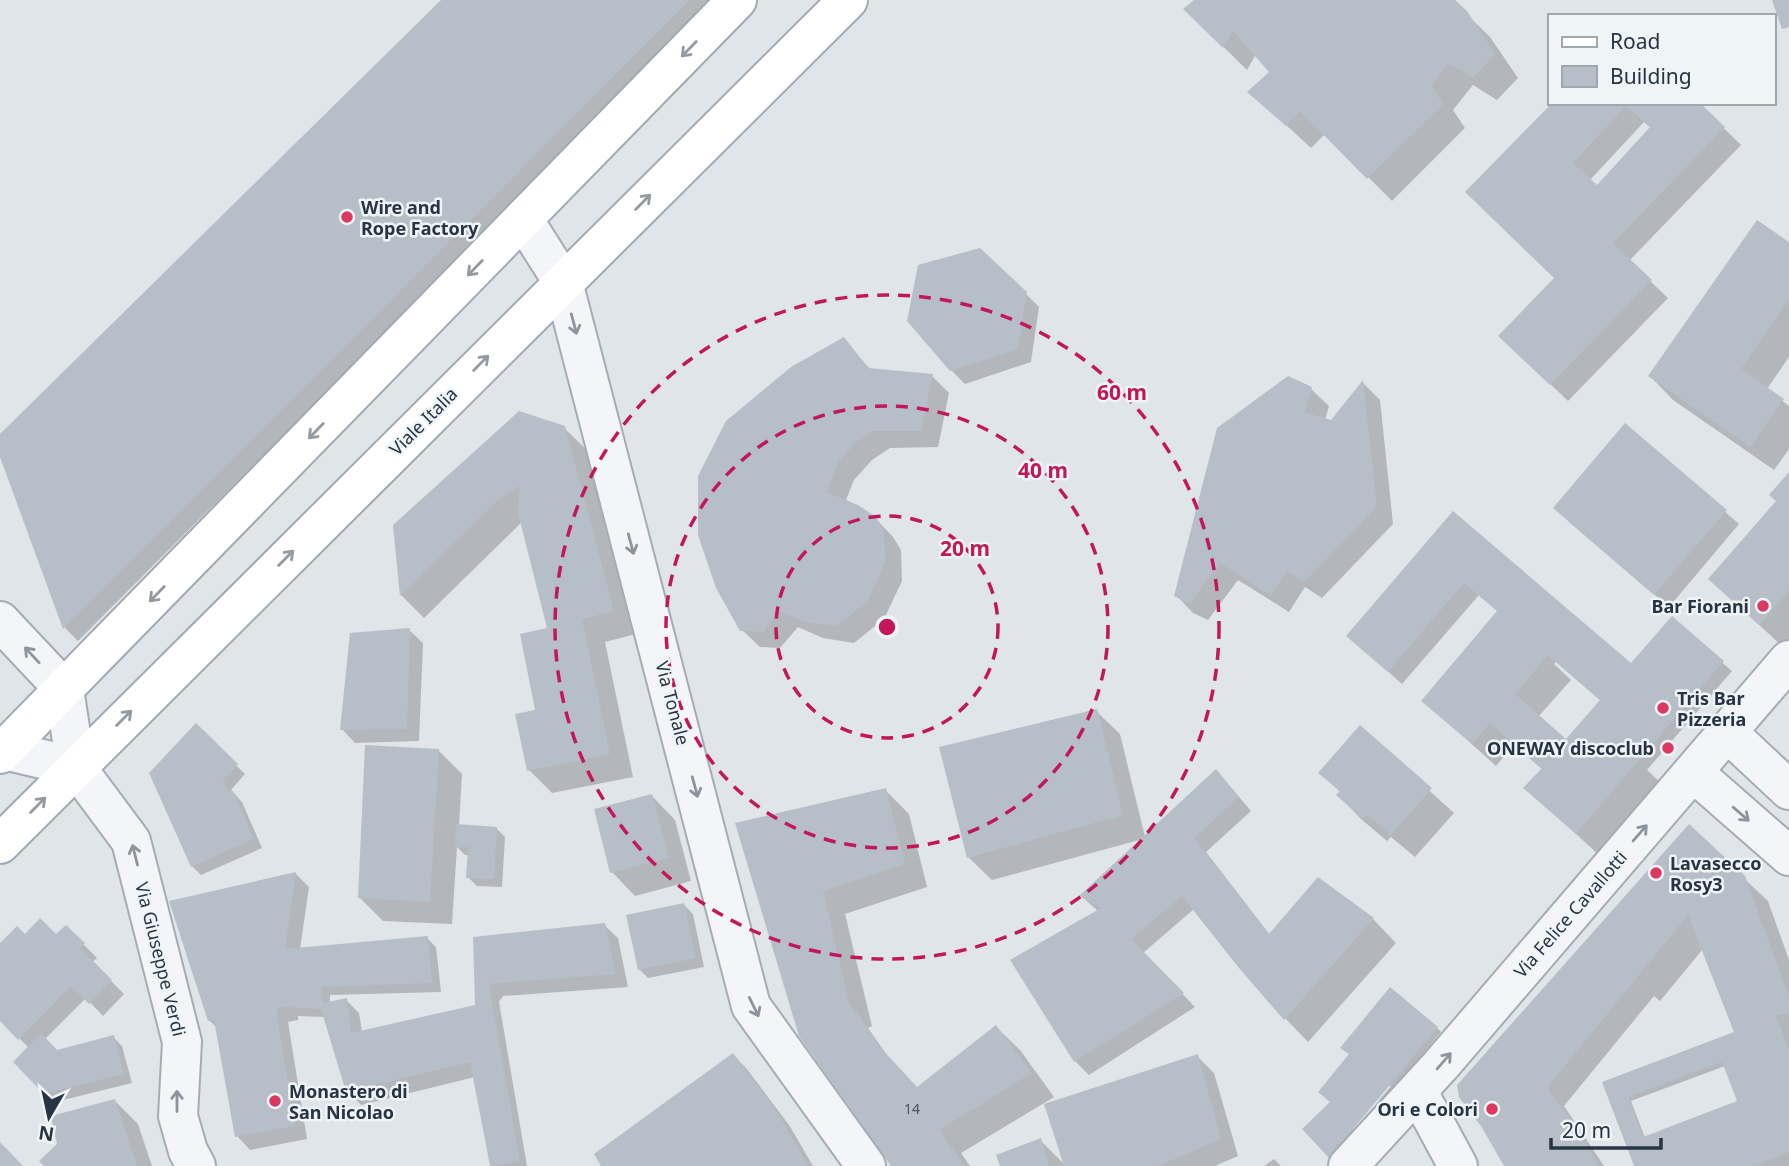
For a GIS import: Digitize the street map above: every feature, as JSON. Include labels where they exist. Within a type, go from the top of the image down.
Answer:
[{"type":"main road","points":[[1,750],[64,690],[737,0]]},
{"type":"main road","name":"Viale Italia","points":[[0,844],[848,0]]},
{"type":"street","name":"Via Tonale","points":[[523,219],[563,282],[751,1006],[866,1166]]},
{"type":"street","points":[[0,621],[64,690],[76,767],[1,750]]},
{"type":"street","name":"Via Felice Cavallotti","points":[[1348,1166],[1418,1092],[1789,660]]},
{"type":"street","points":[[1727,732],[1789,790]]},
{"type":"street","name":"Via Giuseppe Verdi","points":[[76,767],[131,841],[182,1042],[178,1116],[188,1151],[196,1166]]},
{"type":"street","points":[[1693,772],[1789,856]]},
{"type":"street","points":[[1418,1092],[1458,1166]]},
{"type":"building","name":"Wire and Rope Factory","points":[[441,0],[690,0],[63,629],[0,457],[0,434]]},
{"type":"building","points":[[1194,0],[1455,0],[1467,11],[1495,54],[1473,78],[1449,63],[1431,85],[1443,104],[1367,179],[1300,111],[1286,126],[1247,92],[1269,72],[1233,31],[1223,48],[1183,9]]},
{"type":"building","points":[[1772,0],[1789,0],[1789,27],[1782,29]]},
{"type":"building","points":[[1550,105],[1702,105],[1725,127],[1613,243],[1652,280],[1550,385],[1498,336],[1554,278],[1465,192]],"holes":[[[1626,106],[1650,127],[1597,185],[1573,163]]]},
{"type":"building","points":[[1757,220],[1789,242],[1789,300],[1741,369],[1784,399],[1750,447],[1648,376]]},
{"type":"building","points":[[980,248],[1027,292],[1018,349],[950,371],[907,321],[918,265]]},
{"type":"building","points":[[844,337],[868,368],[933,374],[921,431],[872,431],[855,443],[838,463],[826,492],[858,505],[876,517],[884,531],[885,563],[867,602],[836,626],[804,622],[780,611],[763,632],[740,631],[716,588],[698,535],[698,476],[726,421],[791,367]]},
{"type":"building","points":[[1288,376],[1312,387],[1305,412],[1331,420],[1363,380],[1377,507],[1304,582],[1287,571],[1271,596],[1220,563],[1190,604],[1174,596],[1217,428]]},
{"type":"building","points":[[519,411],[565,426],[614,611],[582,619],[610,754],[527,771],[515,714],[535,710],[520,634],[547,628],[518,513],[520,486],[497,501],[400,596],[393,525]]},
{"type":"building","points":[[1625,423],[1727,510],[1654,595],[1553,508]]},
{"type":"building","points":[[1789,472],[1789,591],[1759,625],[1708,579],[1776,501],[1769,495]]},
{"type":"building","points":[[1453,511],[1631,663],[1672,616],[1724,661],[1576,834],[1523,788],[1542,768],[1490,723],[1472,744],[1421,701],[1497,611],[1464,583],[1388,672],[1346,636]],"holes":[[[1548,655],[1600,700],[1566,739],[1515,694]]]},
{"type":"building","points":[[410,628],[407,729],[340,730],[350,633]]},
{"type":"building","points":[[1097,709],[1123,815],[967,858],[939,747]]},
{"type":"building","points":[[196,723],[238,764],[223,780],[228,791],[233,791],[254,839],[191,867],[149,773]]},
{"type":"building","points":[[1360,725],[1432,788],[1391,835],[1367,815],[1363,819],[1336,795],[1340,791],[1318,773]]},
{"type":"building","points":[[365,745],[439,749],[430,902],[358,898]]},
{"type":"building","points":[[1216,769],[1239,797],[1194,838],[1269,934],[1318,877],[1374,918],[1284,1020],[1182,896],[1131,939],[1184,993],[1074,1062],[1010,960],[1101,908],[1079,896]]},
{"type":"building","points":[[886,788],[905,864],[823,891],[849,1002],[880,1047],[917,1087],[996,1025],[1032,1073],[939,1130],[965,1166],[891,1166],[799,1036],[735,823]]},
{"type":"building","points":[[652,794],[669,858],[610,873],[594,809]]},
{"type":"building","points":[[456,824],[497,827],[494,879],[466,878],[468,847],[455,847]]},
{"type":"building","points":[[1689,824],[1745,876],[1789,997],[1789,1013],[1776,1016],[1789,1049],[1789,1152],[1752,1166],[1634,1166],[1602,1082],[1734,1032],[1688,915],[1547,1088],[1579,1131],[1599,1166],[1504,1166],[1481,1126],[1459,1097],[1457,1085]],"holes":[[[1722,1062],[1737,1101],[1643,1137],[1628,1097]]]},
{"type":"building","points":[[296,872],[285,949],[428,936],[432,983],[322,987],[323,1003],[347,998],[351,1033],[475,1005],[473,937],[605,923],[616,974],[489,984],[520,1162],[490,1166],[470,1062],[346,1092],[321,1009],[276,1009],[295,1126],[235,1137],[214,1020],[208,1021],[169,901]]},
{"type":"building","points":[[684,903],[696,958],[638,970],[626,915]]},
{"type":"building","points":[[40,918],[56,934],[66,925],[85,943],[80,948],[112,980],[89,1004],[71,986],[18,1040],[0,1021],[0,943],[17,926],[25,934]]},
{"type":"building","points":[[1390,987],[1438,1027],[1329,1158],[1302,1129],[1330,1102],[1318,1092],[1349,1054],[1340,1048]]},
{"type":"building","points":[[41,1033],[57,1050],[114,1035],[124,1074],[44,1094],[13,1062]]},
{"type":"building","points":[[733,1053],[776,1110],[809,1166],[601,1166],[594,1154]]},
{"type":"building","points":[[1198,1054],[1221,1139],[1158,1166],[1064,1166],[1044,1104]]},
{"type":"building","points":[[115,1099],[137,1166],[44,1166],[39,1161],[57,1144],[51,1116]]},
{"type":"building","points":[[1041,1138],[1049,1166],[1000,1166],[996,1155]]},
{"type":"building","points":[[0,1142],[23,1166],[0,1166]]},
{"type":"place","name":"Wire and Rope Factory","points":[[347,217]]},
{"type":"place","name":"Bar Fiorani","points":[[1763,606]]},
{"type":"place","name":"Tris Bar Pizzeria","points":[[1663,708]]},
{"type":"place","name":"ONEWAY discoclub","points":[[1668,748]]},
{"type":"place","name":"Lavasecco Rosy3","points":[[1656,873]]},
{"type":"place","name":"Monastero di San Nicolao","points":[[275,1101]]},
{"type":"place","name":"Ori e Colori","points":[[1492,1109]]}]
